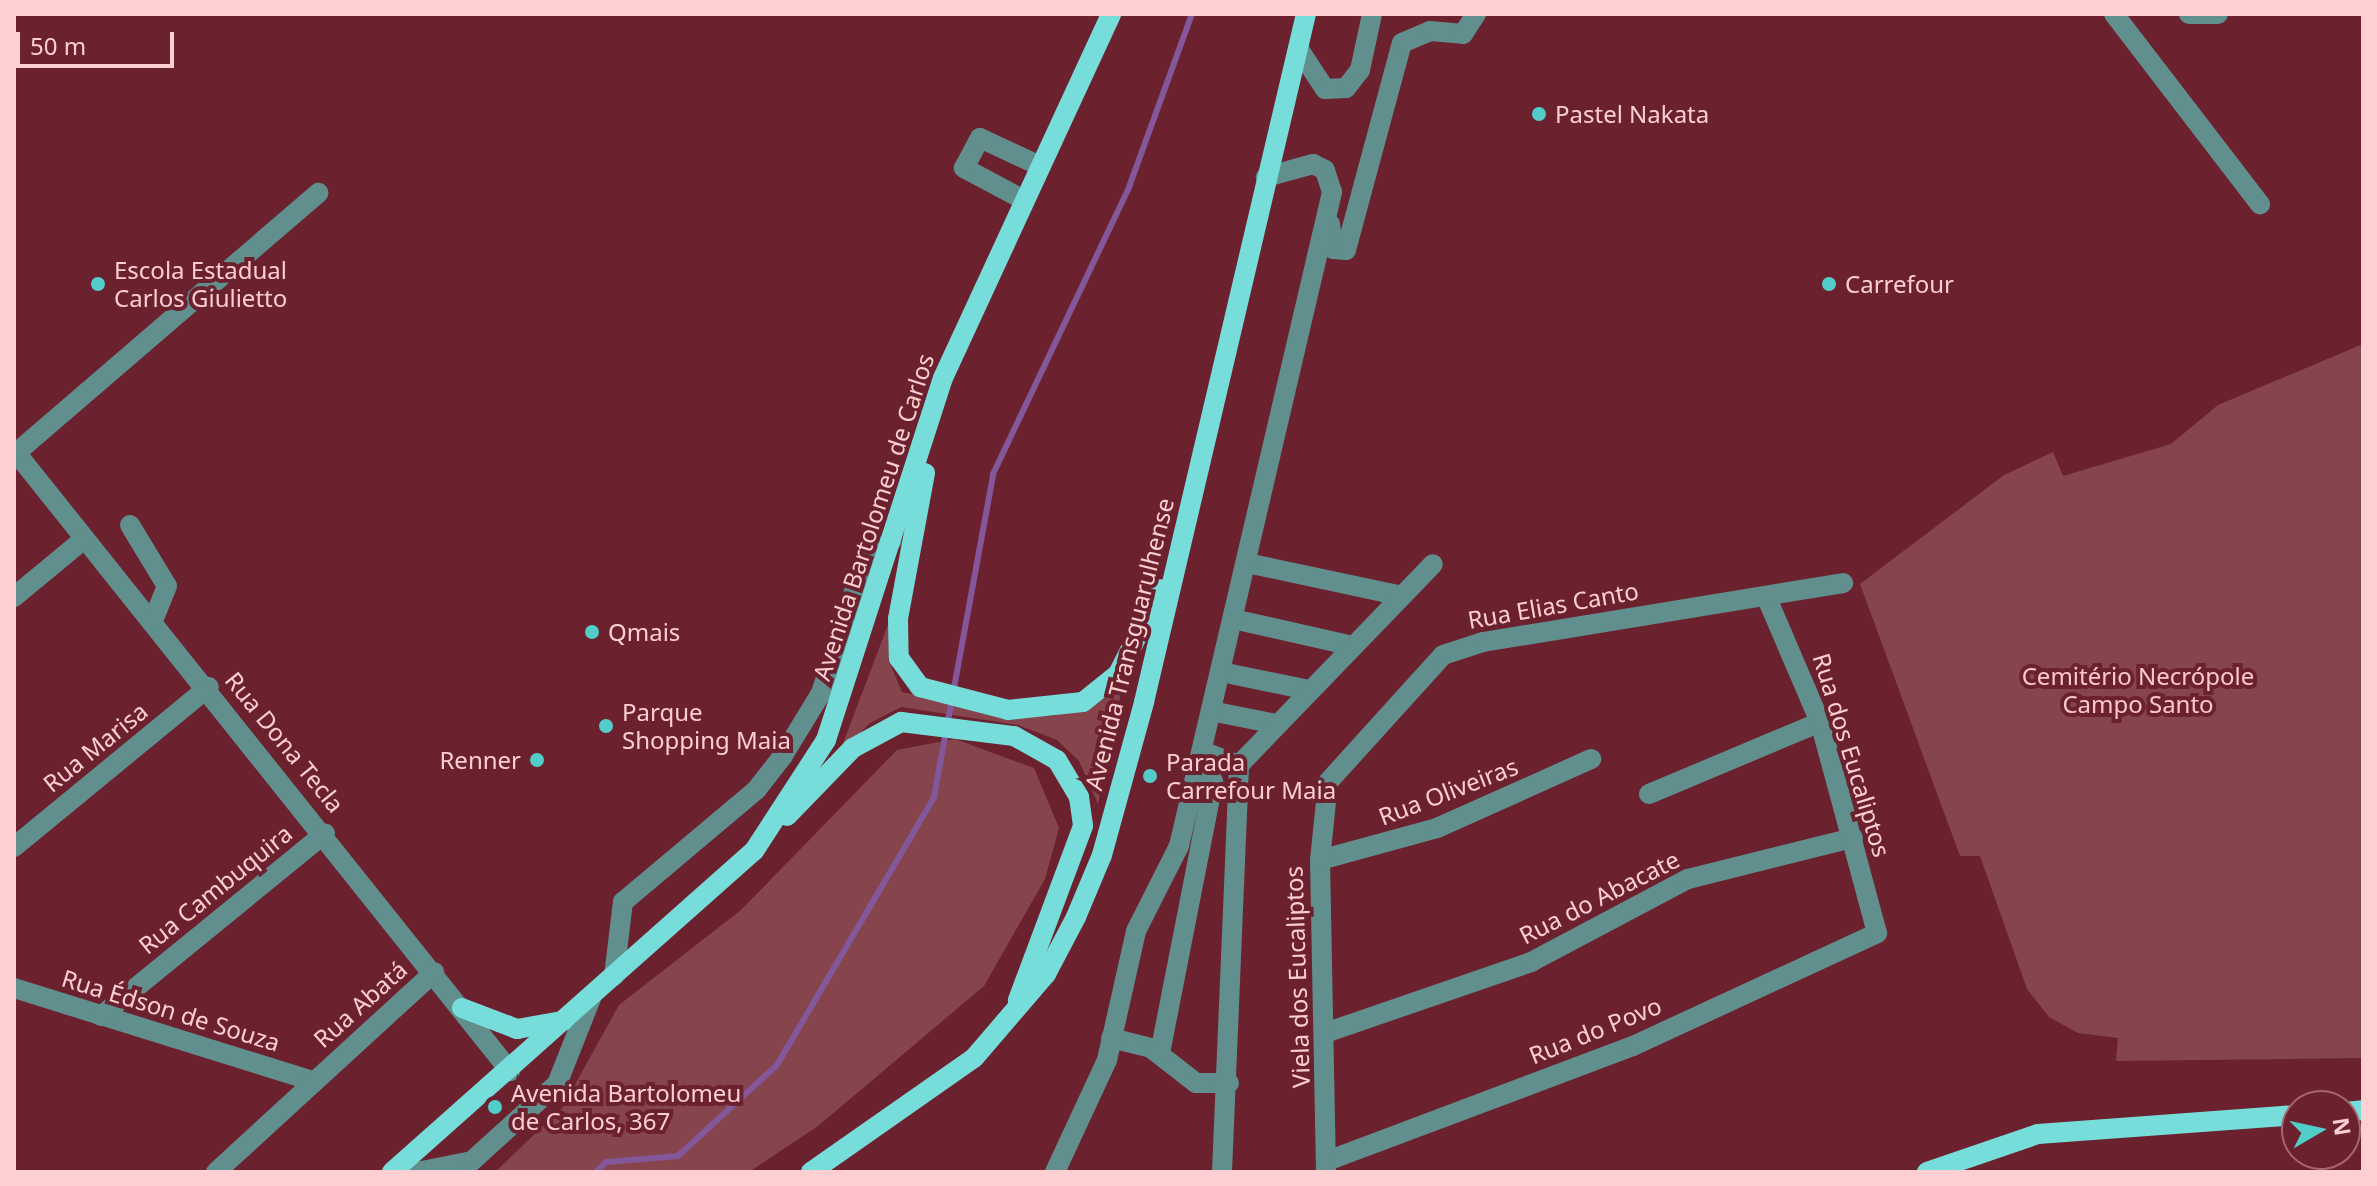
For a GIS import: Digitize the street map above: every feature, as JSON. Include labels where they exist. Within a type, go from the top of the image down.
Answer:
[{"type":"main road","name":"Avenida Bartolomeu de Carlos","points":[[392,1172],[510,1071],[754,851],[826,740],[943,378],[1022,199],[1111,14]]},
{"type":"main road","name":"Avenida Transguarulhense","points":[[811,1172],[953,1075],[1010,1023],[1046,974],[1102,855],[1190,506],[1306,14]]},
{"type":"main road","points":[[943,378],[898,619],[899,658],[920,687],[1008,710],[1049,710],[1083,702],[1108,686],[1152,609],[1190,506]]},
{"type":"main road","points":[[754,851],[853,748],[901,722],[933,721],[1038,747],[1071,777],[1083,826],[1010,1023]]},
{"type":"main road","points":[[462,1008],[517,1029],[567,1020]]},
{"type":"main road","points":[[1927,1172],[2038,1134],[2281,1116]]},
{"type":"main road","points":[[829,1172],[849,1147]]},
{"type":"street","points":[[1298,48],[1325,89],[1346,88],[1360,70],[1372,14]]},
{"type":"street","points":[[1266,177],[1313,164],[1325,170],[1332,192],[1333,249],[1346,250],[1402,43],[1430,31],[1463,34],[1476,14]]},
{"type":"street","points":[[2114,14],[2260,204]]},
{"type":"street","points":[[2190,16],[2218,14]]},
{"type":"street","points":[[1022,199],[964,168],[980,138],[1038,165]]},
{"type":"street","points":[[1055,1172],[1111,1038],[1121,977],[1179,846],[1332,192]]},
{"type":"street","points":[[15,451],[318,193]]},
{"type":"street","name":"Rua Dona Tecla","points":[[15,451],[84,539],[209,687],[510,1071]]},
{"type":"street","points":[[130,525],[167,586],[153,621]]},
{"type":"street","points":[[14,597],[84,539]]},
{"type":"street","points":[[614,976],[623,902],[774,768],[821,693],[864,561],[892,541]]},
{"type":"street","points":[[1247,563],[1402,596]]},
{"type":"street","points":[[1222,1172],[1229,1083],[1239,765],[1433,564]]},
{"type":"street","name":"Rua Elias Canto","points":[[1328,782],[1443,655],[1483,642],[1843,583]]},
{"type":"street","name":"Rua dos Eucaliptos","points":[[1766,596],[1820,722],[1877,933]]},
{"type":"street","points":[[1233,619],[1353,646]]},
{"type":"street","points":[[1221,672],[1309,690]]},
{"type":"street","name":"Rua Marisa","points":[[14,847],[209,687]]},
{"type":"street","points":[[1211,711],[1276,724]]},
{"type":"street","points":[[1649,794],[1820,722]]},
{"type":"street","points":[[1202,751],[1239,765]]},
{"type":"street","points":[[1160,1053],[1213,782],[1202,751]]},
{"type":"street","name":"Rua Oliveiras","points":[[1320,860],[1437,828],[1591,759]]},
{"type":"street","name":"Viela dos Eucaliptos","points":[[1327,1166],[1328,1032],[1320,860],[1328,782]]},
{"type":"street","name":"Rua Cambuquira","points":[[101,1016],[325,833]]},
{"type":"street","name":"Rua do Abacate","points":[[1328,1032],[1531,962],[1688,879],[1853,838]]},
{"type":"street","name":"Rua do Povo","points":[[1327,1166],[1633,1046],[1877,933]]},
{"type":"street","name":"Rua Abatá","points":[[216,1172],[434,972]]},
{"type":"street","name":"Rua Édson de Souza","points":[[14,988],[312,1081]]},
{"type":"street","points":[[417,1172],[472,1161],[557,1084],[591,998]]},
{"type":"street","points":[[1111,1038],[1160,1053],[1196,1083],[1229,1083]]},
{"type":"green space","name":"Cemitério Necrópole Campo Santo","points":[[2363,344],[2363,1058],[2116,1061],[2118,1038],[2078,1033],[2049,1017],[2027,989],[1980,856],[1960,856],[1860,584],[2004,475],[2053,452],[2063,476],[2171,444],[2218,405]]},
{"type":"green space","points":[[889,622],[888,659],[902,692],[1018,717],[1054,716],[1121,693],[1098,804],[1079,761],[1057,740],[1018,725],[901,707],[870,723],[839,754]]},
{"type":"green space","points":[[955,739],[1034,768],[1059,828],[1045,879],[984,986],[818,1126],[749,1172],[495,1172],[562,1108],[619,1005],[741,910],[897,750]]},
{"type":"waterway","points":[[596,1172],[606,1162],[678,1156],[777,1065],[934,797],[993,474],[1129,187],[1192,14]]},
{"type":"place","name":"Pastel Nakata","points":[[1539,114]]},
{"type":"place","name":"Escola Estadual Carlos Giulietto","points":[[98,284]]},
{"type":"place","name":"Carrefour","points":[[1829,284]]},
{"type":"place","name":"Qmais","points":[[592,632]]},
{"type":"place","name":"Parque Shopping Maia","points":[[606,726]]},
{"type":"place","name":"Renner","points":[[537,760]]},
{"type":"place","name":"Parada Carrefour Maia","points":[[1150,776]]},
{"type":"place","name":"Avenida Bartolomeu de Carlos, 367","points":[[495,1107]]}]
